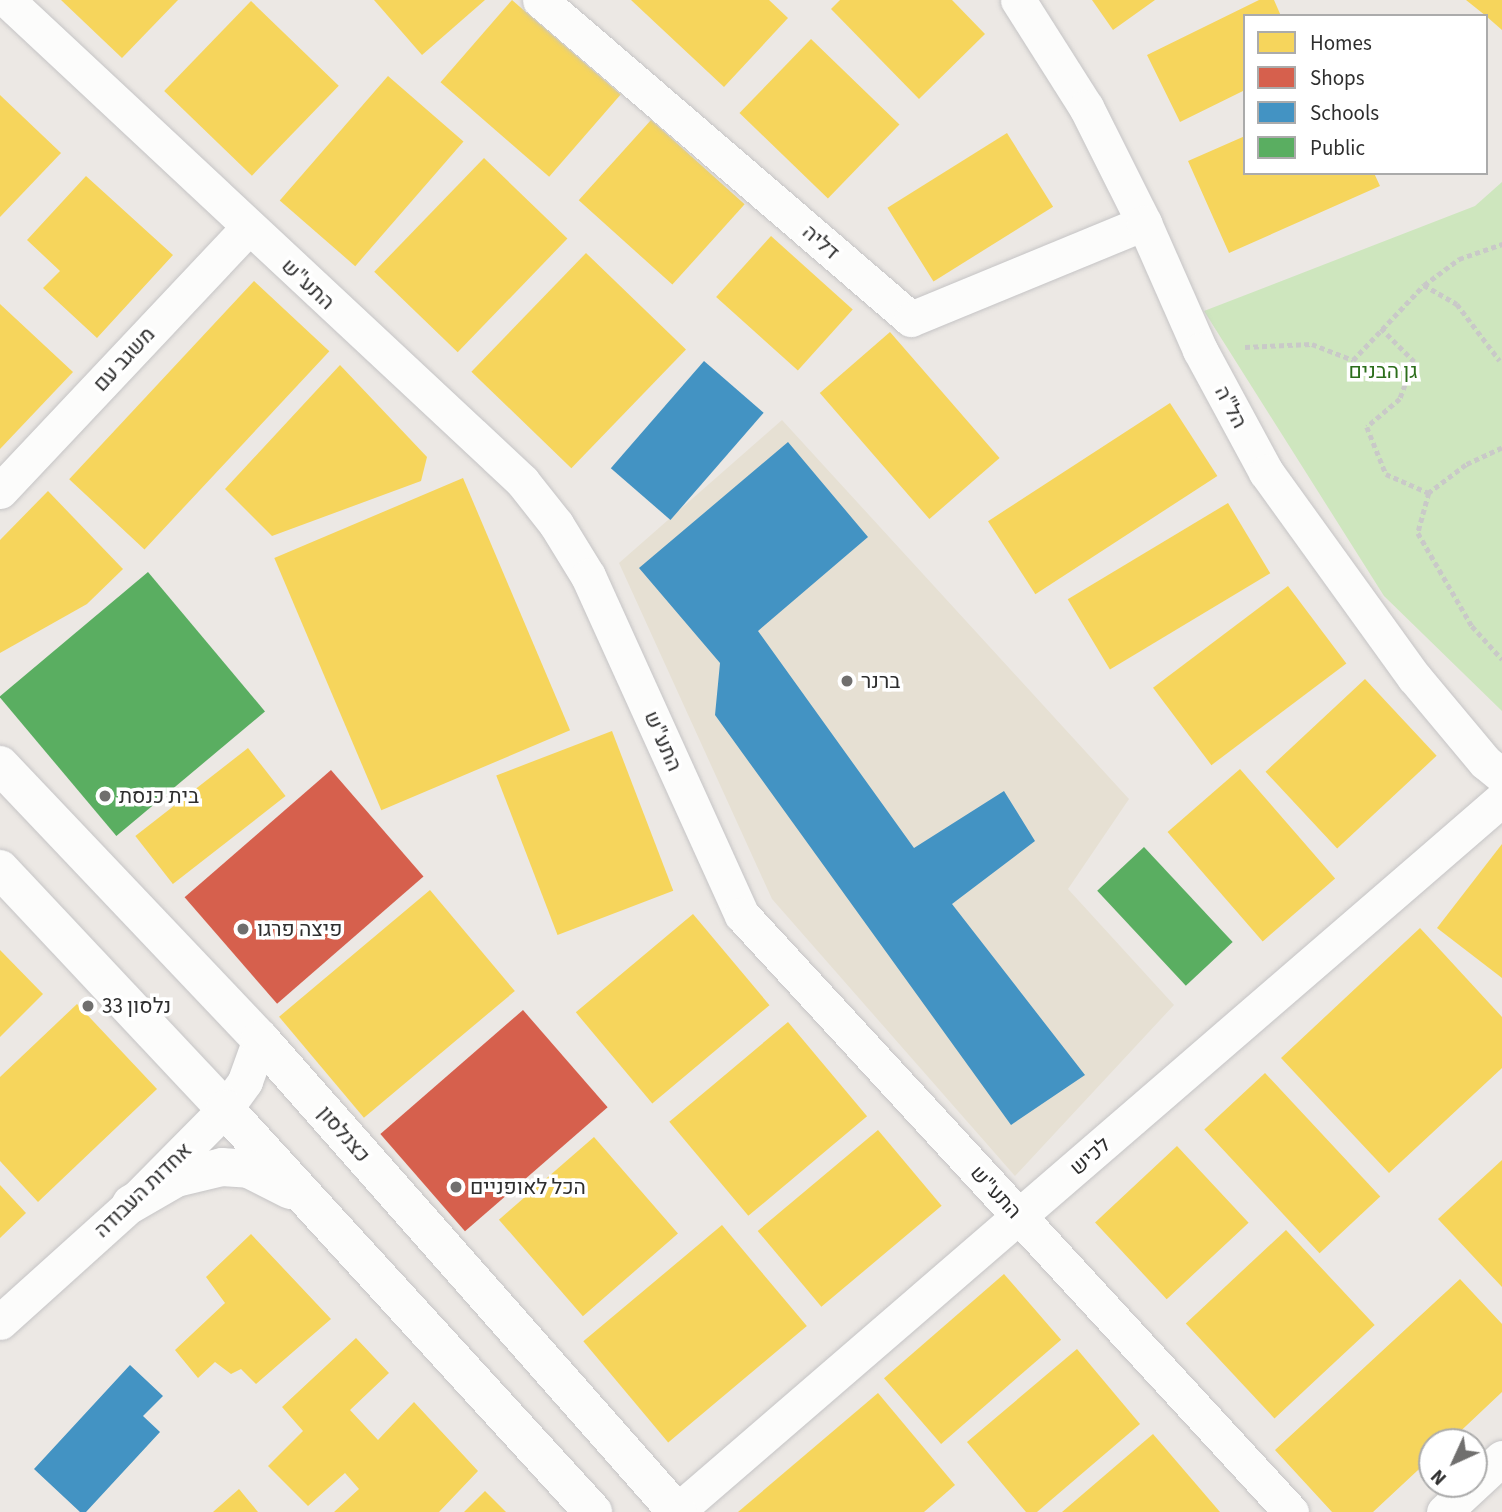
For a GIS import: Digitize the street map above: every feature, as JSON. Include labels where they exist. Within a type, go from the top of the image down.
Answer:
[{"type":"street","name":"התע\"ש","points":[[6,0],[522,481],[556,524],[588,576],[742,915],[1291,1512]]},
{"type":"street","name":"דליה","points":[[540,0],[911,319],[1144,223]]},
{"type":"street","name":"הל\"ה","points":[[1018,0],[1086,107],[1144,223],[1200,350],[1266,472],[1414,677],[1485,762],[1502,776]]},
{"type":"street","name":"משגב עם","points":[[0,491],[248,228]]},
{"type":"street","name":"כצנלסון","points":[[0,765],[260,1039],[676,1512]]},
{"type":"street","name":"לכיש","points":[[676,1512],[1502,799]]},
{"type":"street","points":[[0,869],[225,1109],[593,1512]]},
{"type":"street","name":"אחדות העבודה","points":[[0,1322],[131,1204],[225,1109],[245,1080],[260,1039]]},
{"type":"street","points":[[131,1204],[176,1178],[222,1167],[249,1169],[273,1179],[311,1203]]},
{"type":"street","points":[[1444,1512],[1502,1458]]},
{"type":"path","points":[[1200,350],[1312,344],[1353,360],[1424,285],[1459,259],[1502,244]]},
{"type":"path","points":[[1424,285],[1457,304],[1500,361]]},
{"type":"path","points":[[1381,328],[1414,361],[1400,399],[1367,427],[1387,474],[1429,493]]},
{"type":"path","points":[[1502,447],[1466,465],[1429,493],[1418,533],[1472,626],[1502,659]]},
{"type":"shaded area","name":"ברנר","points":[[782,420],[1129,799],[1068,889],[1174,1005],[1015,1176],[772,899],[619,563]]},
{"type":"green space","name":"גן הבנים","points":[[1502,182],[1502,711],[1384,596],[1204,311],[1475,206]]},
{"type":"building: Homes","points":[[61,0],[178,0],[122,58]]},
{"type":"building: Homes","points":[[374,0],[485,0],[422,55]]},
{"type":"building: Homes","points":[[512,0],[621,94],[549,177],[440,82]]},
{"type":"building: Homes","points":[[631,0],[769,0],[788,18],[724,87]]},
{"type":"building: Homes","points":[[840,0],[952,0],[985,34],[919,99],[831,9]]},
{"type":"building: Homes","points":[[1092,0],[1155,0],[1113,30]]},
{"type":"building: Homes","points":[[1259,0],[1274,0],[1280,14],[1243,14],[1243,91],[1180,122],[1147,55]]},
{"type":"building: Homes","points":[[1466,0],[1502,0],[1502,30],[1488,18],[1488,14],[1484,14]]},
{"type":"building: Homes","points":[[251,1],[339,86],[252,176],[164,91]]},
{"type":"building: Homes","points":[[811,39],[899,124],[828,199],[739,113]]},
{"type":"building: Homes","points":[[388,76],[463,142],[355,266],[280,201]]},
{"type":"building: Homes","points":[[0,95],[61,153],[0,217]]},
{"type":"building: Homes","points":[[651,120],[745,204],[672,285],[579,200]]},
{"type":"building: Homes","points":[[1007,133],[1053,207],[934,281],[887,208]]},
{"type":"building: Homes","points":[[1243,137],[1243,175],[1375,175],[1380,186],[1229,253],[1188,161]]},
{"type":"building: Homes","points":[[484,158],[567,239],[458,352],[374,272]]},
{"type":"building: Homes","points":[[86,176],[173,255],[97,338],[43,288],[60,271],[27,240]]},
{"type":"building: Homes","points":[[771,236],[853,310],[798,371],[716,297]]},
{"type":"building: Homes","points":[[586,253],[686,350],[571,468],[471,372]]},
{"type":"building: Homes","points":[[254,281],[329,351],[145,549],[69,479]]},
{"type":"building: Homes","points":[[0,304],[73,372],[0,449]]},
{"type":"building: Homes","points":[[890,332],[1000,458],[929,519],[820,393]]},
{"type":"building: Homes","points":[[340,365],[427,457],[421,481],[272,536],[225,489]]},
{"type":"building: Homes","points":[[1170,403],[1217,476],[1035,594],[988,521]]},
{"type":"building: Homes","points":[[463,478],[570,730],[381,810],[274,558]]},
{"type":"building: Homes","points":[[48,491],[123,569],[87,604],[0,653],[0,540]]},
{"type":"building: Homes","points":[[1228,503],[1270,573],[1110,670],[1068,599]]},
{"type":"building: Homes","points":[[1288,586],[1346,663],[1211,765],[1153,688]]},
{"type":"building: Homes","points":[[1365,679],[1437,756],[1337,849],[1266,772]]},
{"type":"building: Homes","points":[[612,731],[673,891],[558,935],[496,775]]},
{"type":"building: Homes","points":[[248,748],[286,796],[173,884],[135,836]]},
{"type":"building: Homes","points":[[1240,769],[1335,878],[1263,941],[1168,832]]},
{"type":"building: Homes","points":[[1502,844],[1502,978],[1437,928]]},
{"type":"building: Homes","points":[[430,890],[515,991],[364,1118],[279,1017]]},
{"type":"building: Homes","points":[[693,914],[769,1005],[652,1104],[576,1012]]},
{"type":"building: Homes","points":[[1420,928],[1502,1017],[1502,1068],[1389,1173],[1281,1058]]},
{"type":"building: Homes","points":[[0,950],[43,994],[0,1037]]},
{"type":"building: Homes","points":[[77,1004],[157,1089],[38,1202],[0,1161],[0,1077]]},
{"type":"building: Homes","points":[[788,1022],[867,1116],[748,1216],[669,1122]]},
{"type":"building: Homes","points":[[1265,1073],[1380,1197],[1320,1253],[1204,1130]]},
{"type":"building: Homes","points":[[878,1130],[942,1206],[821,1307],[758,1231]]},
{"type":"building: Homes","points":[[594,1137],[678,1234],[583,1316],[499,1220]]},
{"type":"building: Homes","points":[[1177,1146],[1249,1223],[1167,1299],[1095,1222]]},
{"type":"building: Homes","points":[[1502,1160],[1502,1287],[1438,1219]]},
{"type":"building: Homes","points":[[0,1185],[26,1213],[0,1238]]},
{"type":"building: Homes","points":[[722,1225],[807,1326],[668,1442],[583,1341]]},
{"type":"building: Homes","points":[[1286,1230],[1375,1325],[1274,1419],[1186,1323]]},
{"type":"building: Homes","points":[[251,1234],[331,1319],[256,1384],[241,1369],[231,1374],[215,1362],[198,1378],[175,1350],[225,1303],[206,1277]]},
{"type":"building: Homes","points":[[1004,1274],[1061,1340],[941,1444],[884,1378]]},
{"type":"building: Homes","points":[[1460,1279],[1502,1324],[1502,1392],[1464,1428],[1418,1428],[1418,1470],[1373,1512],[1332,1512],[1275,1450]]},
{"type":"building: Homes","points":[[356,1338],[389,1373],[350,1410],[378,1440],[414,1402],[478,1471],[439,1512],[334,1512],[359,1489],[345,1473],[308,1506],[268,1466],[303,1431],[282,1407]]},
{"type":"building: Homes","points":[[1077,1349],[1140,1424],[1037,1512],[1026,1512],[967,1442]]},
{"type":"building: Homes","points":[[878,1393],[955,1485],[924,1512],[738,1512]]},
{"type":"building: Homes","points":[[1153,1434],[1220,1512],[1062,1512]]},
{"type":"building: Homes","points":[[239,1489],[258,1512],[213,1512]]},
{"type":"building: Homes","points":[[485,1491],[506,1512],[464,1512]]},
{"type":"building: Shops","points":[[331,770],[424,876],[277,1004],[185,897]]},
{"type":"building: Shops","points":[[523,1010],[608,1107],[465,1231],[380,1134]]},
{"type":"building: Schools","points":[[704,361],[764,413],[670,520],[611,468]]},
{"type":"building: Schools","points":[[788,442],[868,537],[758,631],[914,848],[1004,791],[1035,841],[952,904],[1085,1075],[1011,1125],[715,715],[720,663],[639,568]]},
{"type":"building: Schools","points":[[130,1365],[163,1396],[143,1416],[160,1432],[86,1512],[80,1512],[34,1469]]},
{"type":"building: Public","points":[[148,572],[265,711],[116,836],[0,696]]},
{"type":"building: Public","points":[[1144,847],[1233,942],[1186,986],[1097,891]]},
{"type":"place","name":"ברנר","points":[[847,681]]},
{"type":"place","name":"בית כנסת","points":[[105,796]]},
{"type":"place","name":"פיצה פרגו","points":[[243,929]]},
{"type":"place","name":"נלסון 33","points":[[88,1006]]},
{"type":"place","name":"הכל לאופניים","points":[[456,1187]]}]
